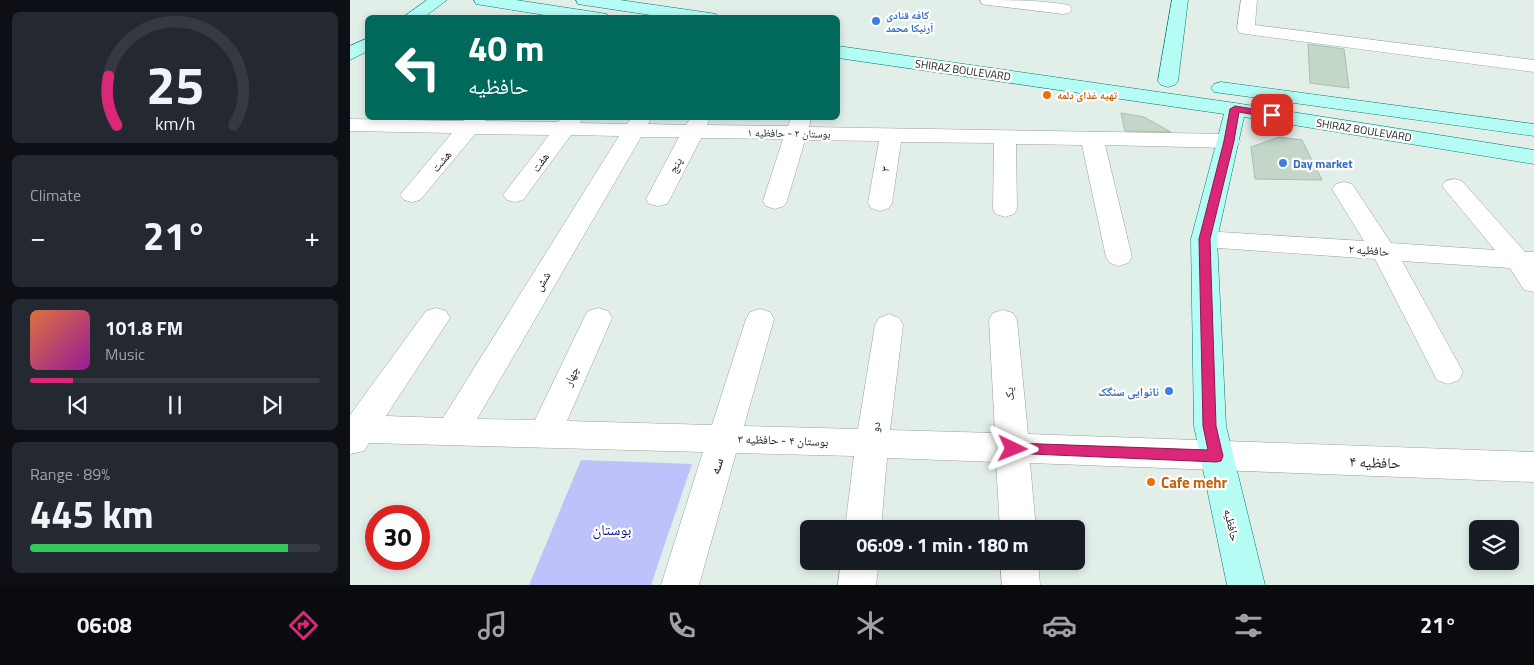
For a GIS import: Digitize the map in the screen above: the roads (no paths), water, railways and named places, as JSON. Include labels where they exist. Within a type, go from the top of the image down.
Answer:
[{"type":"main road","points":[[415,15],[438,0]]},
{"type":"main road","points":[[482,0],[581,15]]},
{"type":"main road","points":[[584,0],[689,15]]},
{"type":"main road","points":[[1168,81],[1180,0]]},
{"type":"main road","name":"SHIRAZ BOULEVARD","points":[[840,35],[1534,130]]},
{"type":"main road","points":[[350,54],[365,45]]},
{"type":"main road","name":"SHIRAZ BOULEVARD","points":[[840,52],[1235,109],[1534,157]]},
{"type":"main road","name":"حافظیه","points":[[1235,109],[1229,141],[1204,239],[1210,426],[1246,585]]},
{"type":"street","points":[[988,0],[1063,9]]},
{"type":"street","points":[[1249,0],[1246,29],[1534,66]]},
{"type":"street","name":"بوستان ۲ - حافظیه ۱","points":[[359,127],[473,122],[799,125],[891,135],[1229,141]]},
{"type":"street","name":"هشت","points":[[412,195],[473,122]]},
{"type":"street","name":"هفت","points":[[515,195],[569,123]]},
{"type":"street","name":"شش","points":[[452,432],[637,124]]},
{"type":"street","name":"پنج","points":[[658,199],[696,124]]},
{"type":"street","points":[[775,201],[799,125]]},
{"type":"street","name":"۳","points":[[880,203],[891,135]]},
{"type":"street","points":[[1004,209],[1005,137]]},
{"type":"street","points":[[1092,139],[1119,257]]},
{"type":"street","points":[[1454,186],[1526,260],[1534,283]]},
{"type":"street","points":[[1344,189],[1383,250],[1448,372]]},
{"type":"street","name":"حافظیه ۲","points":[[1204,239],[1526,260]]},
{"type":"street","points":[[354,434],[436,318]]},
{"type":"street","name":"چهار","points":[[545,434],[598,318]]},
{"type":"street","name":"سه","points":[[680,585],[760,319]]},
{"type":"street","name":"یک","points":[[1003,320],[1017,520]]},
{"type":"street","name":"دو","points":[[864,520],[872,443],[889,325]]},
{"type":"street","name":"بوستان ۴ - حافظیه ۳","points":[[354,434],[452,432],[724,438],[1216,456]]},
{"type":"street","name":"حافظیه ۴","points":[[1216,456],[1534,467]]},
{"type":"street","points":[[857,585],[859,570]]},
{"type":"street","points":[[1020,570],[1021,585]]},
{"type":"place","name":"کافه قنادی آرنیکا محمد","points":[[876,21]]},
{"type":"place","name":"تهیه غذای دلمه","points":[[1047,95]]},
{"type":"place","name":"Day market","points":[[1283,163]]},
{"type":"place","name":"نانوایی سنگک","points":[[1169,391]]},
{"type":"place","name":"Cafe mehr","points":[[1151,482]]},
{"type":"park label","name":"بوستان","points":[[612,529]]}]
